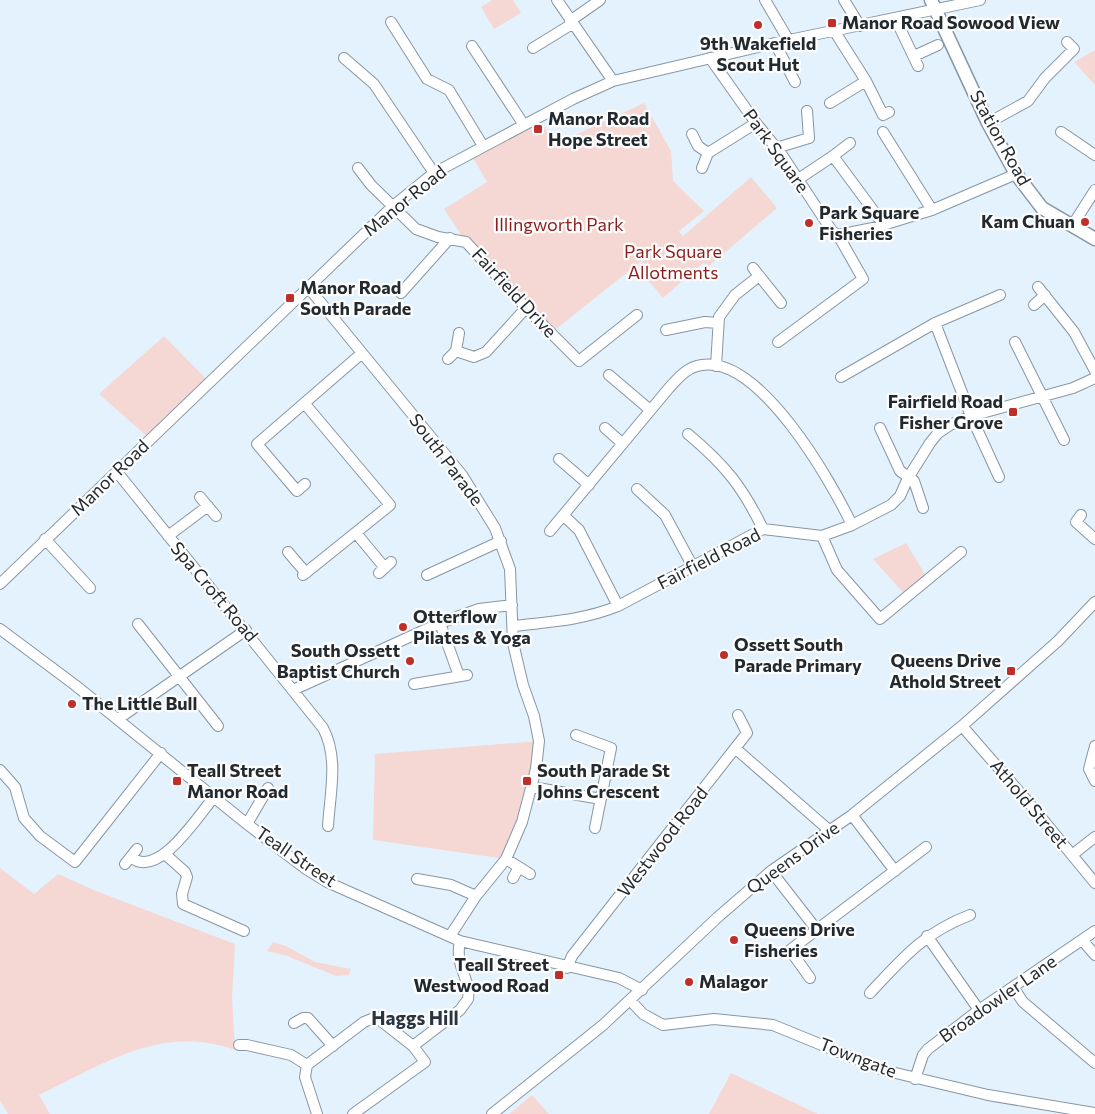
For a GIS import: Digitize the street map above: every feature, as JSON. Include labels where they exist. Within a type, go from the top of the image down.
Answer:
[{"type":"main road","name":"Station Road","points":[[934,5],[988,123],[1016,174],[1042,208],[1095,239]]},
{"type":"street","points":[[557,0],[613,81]]},
{"type":"street","points":[[533,48],[600,0]]},
{"type":"street","points":[[765,0],[789,41]]},
{"type":"street","points":[[844,0],[860,26]]},
{"type":"street","name":"Manor Road","points":[[0,584],[392,207],[434,173],[483,146],[613,81],[775,43],[895,18],[934,5],[980,0]]},
{"type":"street","points":[[895,18],[916,61],[938,45]]},
{"type":"street","points":[[391,22],[427,79],[448,90],[483,146]]},
{"type":"street","points":[[835,32],[866,81],[883,115],[889,112]]},
{"type":"street","points":[[988,123],[1028,101],[1045,78],[1074,50],[1067,42]]},
{"type":"street","points":[[775,43],[795,82]]},
{"type":"street","points":[[472,46],[524,125]]},
{"type":"street","points":[[344,58],[374,84],[434,173]]},
{"type":"street","name":"Park Square","points":[[710,58],[776,148],[832,231],[838,235],[863,279],[778,342]]},
{"type":"street","points":[[830,103],[866,81]]},
{"type":"street","points":[[776,148],[808,138],[807,111]]},
{"type":"street","points":[[702,168],[708,154],[756,123]]},
{"type":"street","points":[[883,132],[932,210]]},
{"type":"street","points":[[1061,132],[1095,154]]},
{"type":"street","points":[[692,134],[698,146],[708,154]]},
{"type":"street","points":[[797,180],[850,143]]},
{"type":"street","points":[[833,156],[884,225]]},
{"type":"street","name":"Fairfield Drive","points":[[358,168],[392,207],[416,229],[427,234],[466,242],[526,308],[579,361],[637,315]]},
{"type":"street","points":[[838,235],[884,225],[932,210],[1016,174]]},
{"type":"street","points":[[1072,226],[1095,190]]},
{"type":"street","points":[[402,294],[450,238]]},
{"type":"street","points":[[716,366],[718,323],[723,310],[756,272],[781,303]]},
{"type":"street","name":"South Parade","points":[[308,288],[462,475],[501,541],[510,568],[513,643],[523,685],[534,716],[539,741],[532,787],[522,822],[506,858],[476,896],[450,936]]},
{"type":"street","points":[[1034,305],[1041,291],[1074,332],[1095,371]]},
{"type":"street","points":[[841,377],[876,363],[934,323],[988,306],[1000,295]]},
{"type":"street","points":[[456,351],[468,356],[480,356],[526,308]]},
{"type":"street","points":[[666,330],[705,322],[718,323]]},
{"type":"street","points":[[934,323],[971,416],[999,477]]},
{"type":"street","points":[[448,359],[456,351],[459,333]]},
{"type":"street","points":[[1015,342],[1064,440]]},
{"type":"street","points":[[305,484],[297,491],[258,444],[361,354]]},
{"type":"street","points":[[550,531],[604,468],[649,409],[683,372],[704,364],[726,367],[771,401],[812,453],[852,525]]},
{"type":"street","points":[[610,375],[649,409]]},
{"type":"street","name":"Fairfield Road","points":[[513,626],[582,618],[618,606],[763,529],[822,536],[852,525],[891,505],[900,496],[908,478],[938,433],[971,416],[1073,388],[1095,378]]},
{"type":"street","points":[[288,552],[304,574],[390,505],[305,404]]},
{"type":"street","points":[[605,428],[622,443]]},
{"type":"street","points":[[880,428],[900,471],[914,481],[923,508]]},
{"type":"street","points":[[688,434],[724,466],[738,483],[763,529]]},
{"type":"street","points":[[559,459],[589,485]]},
{"type":"street","name":"Spa Croft Road","points":[[117,472],[323,728],[330,742],[332,762],[328,826]]},
{"type":"street","points":[[638,489],[665,515],[693,567]]},
{"type":"street","points":[[200,497],[216,516]]},
{"type":"street","points":[[168,536],[208,506]]},
{"type":"street","points":[[564,516],[579,530],[618,606]]},
{"type":"street","points":[[1081,516],[1076,522],[1095,539]]},
{"type":"street","points":[[356,533],[385,568]]},
{"type":"street","points":[[822,536],[837,570],[880,619],[961,552]]},
{"type":"street","points":[[45,539],[90,588]]},
{"type":"street","points":[[427,575],[501,541]]},
{"type":"street","name":"Queens Drive","points":[[492,1114],[642,990],[718,917],[771,871],[852,815],[962,726],[1058,641],[1095,602]]},
{"type":"street","points":[[293,690],[440,623],[479,609],[512,605]]},
{"type":"street","points":[[414,684],[463,676],[440,623]]},
{"type":"street","points":[[138,624],[218,726]]},
{"type":"street","name":"Teall Street","points":[[0,629],[118,719],[247,824],[306,869],[328,882],[460,941],[568,968],[618,978],[642,990]]},
{"type":"street","points":[[118,719],[246,630]]},
{"type":"street","name":"Westwood Road","points":[[568,968],[572,956],[748,733],[738,715]]},
{"type":"street","name":"Athold Street","points":[[962,726],[1095,883]]},
{"type":"street","points":[[576,735],[611,748],[595,828]]},
{"type":"street","points":[[1095,746],[1089,769],[1095,781]]},
{"type":"street","points":[[736,750],[830,831]]},
{"type":"street","points":[[0,770],[15,787],[24,818],[40,836],[75,862],[102,821],[161,754]]},
{"type":"street","points":[[532,787],[600,799]]},
{"type":"street","points":[[247,824],[268,794]]},
{"type":"street","points":[[131,857],[135,860],[148,862],[166,855],[214,796]]},
{"type":"street","points":[[852,815],[895,871]]},
{"type":"street","points":[[1072,855],[1095,836]]},
{"type":"street","points":[[810,978],[790,950],[926,848]]},
{"type":"street","points":[[166,855],[187,876],[182,894],[183,904],[236,932]]},
{"type":"street","points":[[506,858],[530,874]]},
{"type":"street","points":[[513,878],[520,867]]},
{"type":"street","points":[[771,871],[818,930]]},
{"type":"street","points":[[417,880],[451,884],[476,896]]},
{"type":"street","points":[[868,996],[927,936],[946,924],[971,915]]},
{"type":"street","name":"Broadowler Lane","points":[[915,1079],[923,1055],[928,1049],[979,1010],[1095,931]]},
{"type":"street","points":[[927,936],[979,1010]]},
{"type":"street","points":[[1082,940],[1095,955]]},
{"type":"street","points":[[413,1046],[460,1010],[468,999],[467,986],[457,953],[460,941]]},
{"type":"street","points":[[1013,987],[1023,1002],[1095,1063]]},
{"type":"street","name":"Towngate","points":[[630,1000],[643,1014],[663,1025],[714,1019],[773,1025],[883,1070],[915,1079],[988,1095],[1095,1113]]},
{"type":"street","points":[[317,1114],[305,1077],[307,1065],[364,1022],[376,1017],[413,1046],[425,1062],[353,1114]]},
{"type":"street","points":[[294,1023],[302,1018],[308,1018],[333,1046]]},
{"type":"street","points":[[240,1045],[291,1055],[307,1065]]},
{"type":"green space","points":[[492,0],[513,0],[521,13],[494,29],[481,7]]},
{"type":"green space","points":[[1095,50],[1095,85],[1074,62]]},
{"type":"green space","name":"Illingworth Park","points":[[644,103],[671,151],[673,181],[704,211],[679,231],[683,236],[751,177],[777,208],[708,267],[703,263],[663,298],[637,267],[663,244],[551,333],[466,242],[444,209],[487,182],[473,158],[483,146],[539,117],[554,145]]},
{"type":"green space","points":[[164,336],[210,383],[150,439],[99,394]]},
{"type":"green space","points":[[906,543],[928,579],[907,597],[873,559]]},
{"type":"green space","points":[[539,741],[536,769],[506,859],[373,840],[375,754]]},
{"type":"green space","points":[[0,868],[34,894],[58,874],[96,891],[235,944],[232,998],[235,1050],[208,1043],[182,1042],[134,1051],[110,1060],[39,1095],[50,1114],[8,1114],[0,1101]]},
{"type":"green space","points":[[273,942],[286,946],[315,962],[351,969],[349,975],[336,976],[287,956],[267,951]]},
{"type":"green space","points":[[731,1073],[818,1114],[709,1114]]},
{"type":"green space","points":[[532,1095],[549,1114],[509,1114]]},
{"type":"place","name":"Manor Road Sowood View","points":[[832,23]]},
{"type":"place","name":"9th Wakefield Scout Hut","points":[[758,25]]},
{"type":"place","name":"Manor Road Hope Street","points":[[538,129]]},
{"type":"place","name":"Kam Chuan","points":[[1085,222]]},
{"type":"place","name":"Park Square Fisheries","points":[[809,223]]},
{"type":"place","name":"Manor Road South Parade","points":[[290,298]]},
{"type":"place","name":"Fairfield Road Fisher Grove","points":[[1013,412]]},
{"type":"place","name":"Otterflow Pilates & Yoga","points":[[403,627]]},
{"type":"place","name":"Ossett South Parade Primary","points":[[724,655]]},
{"type":"place","name":"South Ossett Baptist Church","points":[[410,661]]},
{"type":"place","name":"Queens Drive Athold Street","points":[[1011,671]]},
{"type":"place","name":"The Little Bull","points":[[72,704]]},
{"type":"place","name":"Teall Street Manor Road","points":[[177,781]]},
{"type":"place","name":"South Parade St Johns Crescent","points":[[527,781]]},
{"type":"place","name":"Queens Drive Fisheries","points":[[734,940]]},
{"type":"place","name":"Teall Street Westwood Road","points":[[559,975]]},
{"type":"place","name":"Malagor","points":[[689,982]]},
{"type":"district","name":"Haggs Hill","points":[[415,1018]]},
{"type":"park label","name":"Park Square Allotments","points":[[673,262]]}]
